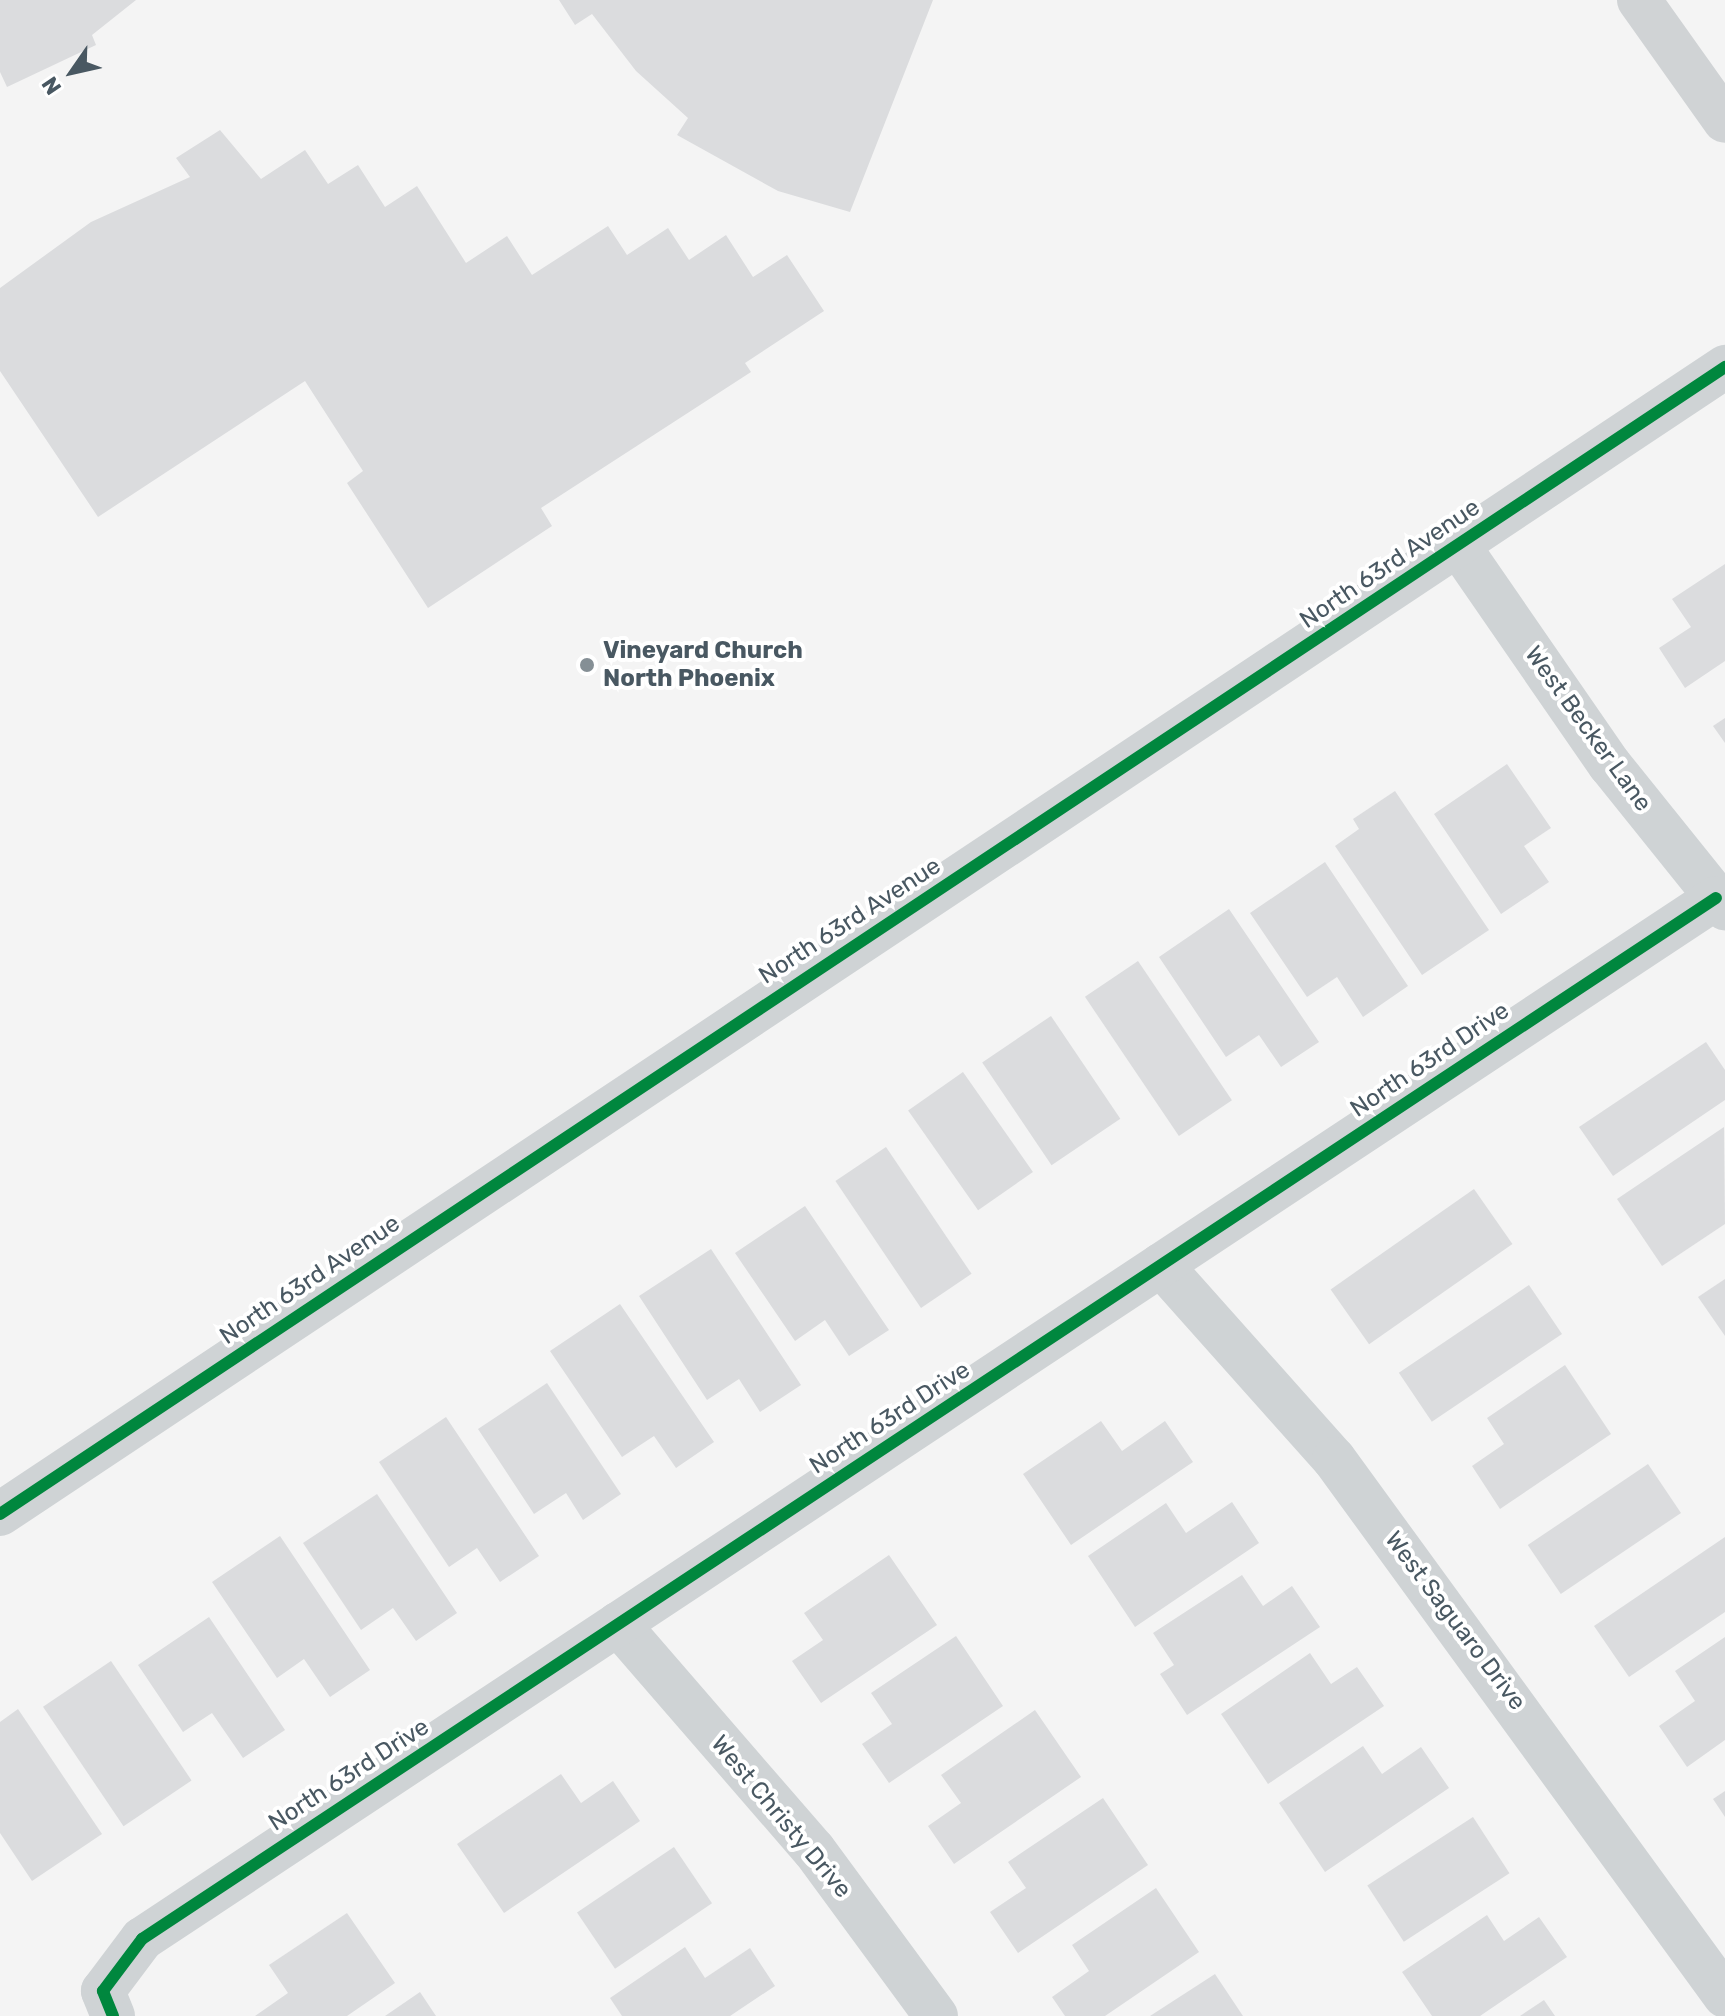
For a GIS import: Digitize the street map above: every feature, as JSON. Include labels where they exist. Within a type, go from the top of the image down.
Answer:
[{"type":"main road","points":[[1639,0],[1725,121]]},
{"type":"street","name":"North 63rd Avenue","points":[[0,1514],[1725,367]]},
{"type":"street","name":"West Becker Lane","points":[[1458,545],[1610,765],[1720,903]]},
{"type":"street","name":"North 63rd Drive","points":[[108,2004],[142,1939],[1161,1265],[1720,903]]},
{"type":"street","name":"West Saguaro Drive","points":[[1161,1265],[1334,1459],[1725,1996]]},
{"type":"street","name":"West Christy Drive","points":[[618,1624],[814,1850],[936,2016]]},
{"type":"building","points":[[0,0],[136,0],[92,35],[96,45],[7,87],[0,72]]},
{"type":"building","points":[[559,0],[933,0],[850,212],[778,191],[677,135],[688,118],[636,71],[592,14],[575,25]]},
{"type":"building","points":[[220,130],[261,179],[305,150],[328,184],[358,165],[385,207],[417,186],[466,263],[507,236],[532,275],[608,226],[627,255],[668,228],[689,260],[726,235],[753,277],[787,255],[824,311],[745,363],[751,372],[541,508],[552,526],[428,608],[347,483],[363,471],[305,381],[98,517],[0,371],[0,288],[91,222],[190,177],[176,158]]},
{"type":"building","points":[[1725,564],[1725,661],[1685,688],[1659,648],[1691,627],[1672,599]]},
{"type":"building","points":[[1725,718],[1725,743],[1713,726]]},
{"type":"building","points":[[1507,764],[1551,828],[1524,846],[1549,882],[1501,914],[1434,814]]},
{"type":"building","points":[[1395,791],[1489,930],[1422,975],[1335,846],[1359,829],[1353,819]]},
{"type":"building","points":[[1325,862],[1408,986],[1363,1017],[1337,977],[1307,997],[1250,913]]},
{"type":"building","points":[[1229,909],[1319,1042],[1281,1067],[1259,1035],[1226,1057],[1159,957]]},
{"type":"building","points":[[1138,961],[1232,1100],[1179,1136],[1085,997]]},
{"type":"building","points":[[1051,1016],[1120,1119],[1052,1165],[982,1062]]},
{"type":"building","points":[[1706,1042],[1725,1070],[1725,1100],[1613,1176],[1579,1127]]},
{"type":"building","points":[[963,1072],[1033,1172],[978,1210],[908,1110]]},
{"type":"building","points":[[1724,1127],[1725,1224],[1662,1266],[1617,1199]]},
{"type":"building","points":[[886,1147],[972,1274],[921,1308],[835,1181]]},
{"type":"building","points":[[1474,1189],[1512,1244],[1369,1344],[1331,1289]]},
{"type":"building","points":[[805,1206],[889,1330],[849,1356],[825,1320],[795,1341],[735,1253]]},
{"type":"building","points":[[711,1249],[801,1385],[760,1412],[739,1379],[707,1400],[639,1296]]},
{"type":"building","points":[[1725,1279],[1725,1336],[1698,1297]]},
{"type":"building","points":[[1529,1285],[1562,1334],[1432,1422],[1399,1373]]},
{"type":"building","points":[[620,1304],[714,1442],[676,1468],[654,1436],[622,1457],[550,1351]]},
{"type":"building","points":[[1565,1365],[1611,1434],[1500,1509],[1472,1466],[1504,1444],[1487,1418]]},
{"type":"building","points":[[547,1383],[621,1494],[583,1520],[566,1493],[534,1514],[478,1429]]},
{"type":"building","points":[[446,1417],[539,1556],[500,1582],[477,1548],[449,1567],[379,1462]]},
{"type":"building","points":[[1101,1421],[1122,1451],[1165,1421],[1193,1462],[1071,1545],[1023,1474]]},
{"type":"building","points":[[1648,1464],[1681,1513],[1561,1594],[1528,1545]]},
{"type":"building","points":[[377,1494],[457,1613],[416,1641],[393,1608],[361,1630],[303,1543]]},
{"type":"building","points":[[1232,1502],[1259,1543],[1135,1627],[1088,1556],[1166,1503],[1186,1533]]},
{"type":"building","points":[[280,1536],[370,1670],[330,1697],[304,1659],[277,1678],[212,1582]]},
{"type":"building","points":[[1725,1537],[1725,1612],[1629,1677],[1594,1626]]},
{"type":"building","points":[[889,1555],[937,1625],[821,1703],[792,1661],[823,1640],[804,1613]]},
{"type":"building","points":[[1242,1575],[1263,1606],[1292,1586],[1320,1627],[1187,1715],[1160,1674],[1174,1665],[1153,1633]]},
{"type":"building","points":[[209,1617],[285,1730],[243,1758],[212,1713],[183,1732],[138,1665]]},
{"type":"building","points":[[956,1636],[1003,1706],[889,1783],[862,1744],[892,1724],[871,1693]]},
{"type":"building","points":[[1725,1637],[1725,1740],[1687,1767],[1659,1726],[1695,1701],[1675,1671]]},
{"type":"building","points":[[1310,1653],[1331,1684],[1357,1667],[1384,1706],[1268,1784],[1221,1714]]},
{"type":"building","points":[[111,1661],[192,1780],[124,1826],[43,1707]]},
{"type":"building","points":[[18,1709],[102,1834],[32,1881],[0,1833],[0,1722]]},
{"type":"building","points":[[1035,1710],[1081,1777],[954,1864],[928,1826],[961,1803],[941,1775]]},
{"type":"building","points":[[1363,1746],[1382,1774],[1421,1747],[1449,1788],[1325,1872],[1279,1803]]},
{"type":"building","points":[[561,1774],[581,1803],[613,1781],[640,1821],[504,1913],[457,1844]]},
{"type":"building","points":[[1725,1791],[1725,1817],[1713,1799]]},
{"type":"building","points":[[1103,1798],[1148,1865],[1018,1953],[990,1912],[1026,1888],[1008,1862]]},
{"type":"building","points":[[1473,1817],[1509,1873],[1404,1942],[1367,1886]]},
{"type":"building","points":[[674,1847],[712,1903],[615,1969],[577,1912]]},
{"type":"building","points":[[1156,1888],[1199,1952],[1105,2016],[1065,2016],[1052,1997],[1089,1971],[1072,1945]]},
{"type":"building","points":[[347,1913],[395,1983],[347,2016],[255,2016],[288,1993],[269,1965]]},
{"type":"building","points":[[1487,1915],[1504,1941],[1539,1917],[1567,1957],[1480,2016],[1432,2016],[1402,1972]]},
{"type":"building","points":[[685,1947],[705,1978],[750,1948],[775,1986],[730,2016],[622,2016],[610,1998]]},
{"type":"building","points":[[1215,1974],[1243,2016],[1150,2016]]},
{"type":"building","points":[[420,1992],[436,2016],[385,2016]]},
{"type":"building","points":[[1544,2000],[1555,2016],[1520,2016]]},
{"type":"cycle path","points":[[0,1514],[1725,367]]},
{"type":"cycle path","points":[[113,2016],[103,1991],[142,1939],[1716,898]]},
{"type":"place","name":"Vineyard Church North Phoenix","points":[[587,665]]}]
